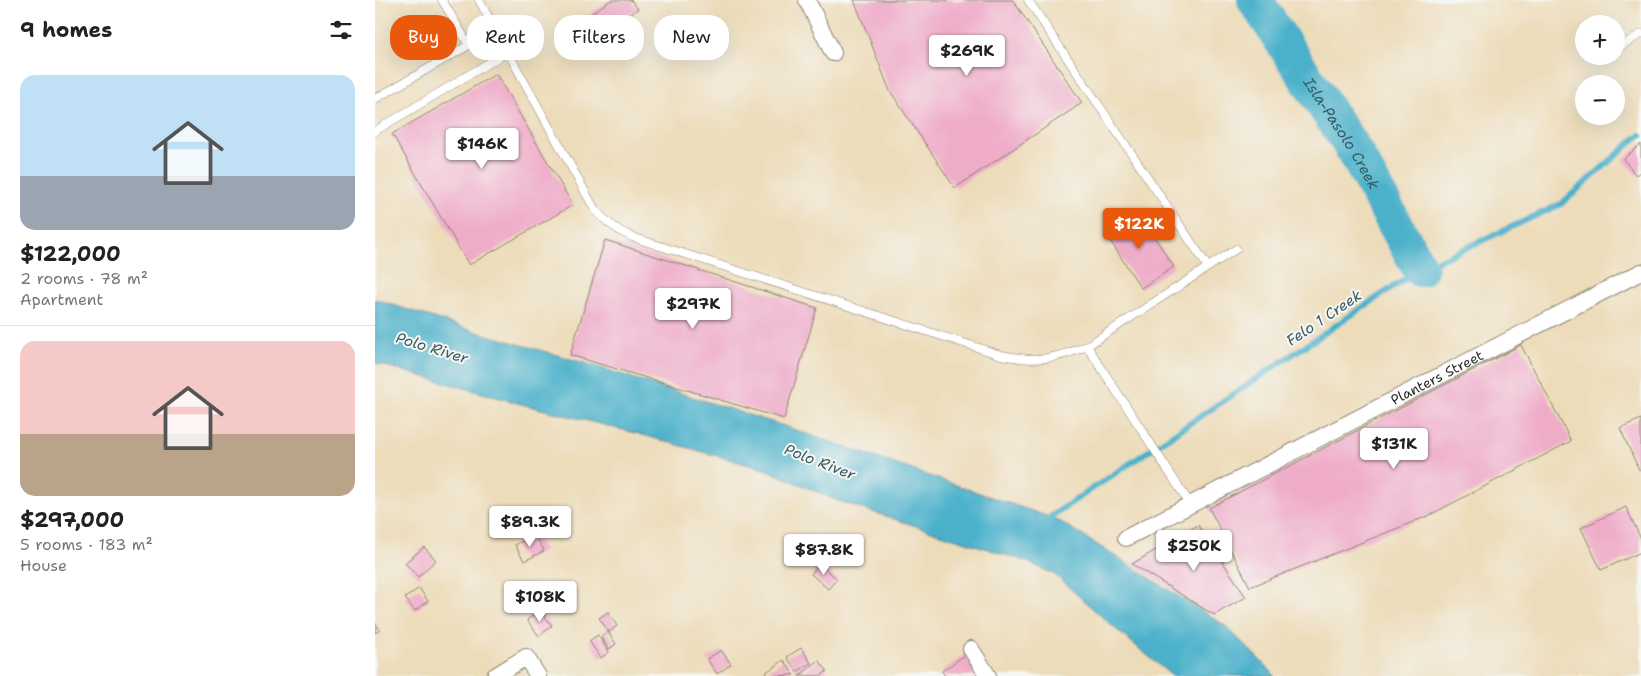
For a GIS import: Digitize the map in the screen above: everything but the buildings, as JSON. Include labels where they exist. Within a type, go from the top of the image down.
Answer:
[{"type":"street","points":[[807,0],[833,53]]},
{"type":"street","name":"Planters Street","points":[[1126,538],[1641,272]]},
{"type":"street","points":[[971,649],[988,676]]},
{"type":"street","points":[[495,676],[526,657],[538,676]]},
{"type":"lane","points":[[375,99],[469,45],[442,0]]},
{"type":"lane","points":[[479,0],[487,15]]},
{"type":"lane","points":[[1027,0],[1208,267]]},
{"type":"lane","points":[[1625,44],[1641,34]]},
{"type":"lane","points":[[375,131],[494,60]]},
{"type":"lane","points":[[511,60],[594,208],[604,220],[617,230],[642,240],[1001,355],[1024,360],[1044,360],[1087,346],[1236,248]]},
{"type":"lane","points":[[1087,346],[1190,504]]},
{"type":"water","name":"Polo River","points":[[375,299],[784,426],[1058,520],[1226,626],[1274,676],[1172,676],[1055,575],[1025,561],[838,501],[767,470],[375,363]]},
{"type":"waterway","name":"Isla-Pasolo Creek","points":[[1255,0],[1355,152],[1420,269]]},
{"type":"waterway","name":"Felo 1 Creek","points":[[1044,521],[1420,269],[1561,204],[1641,135]]}]
